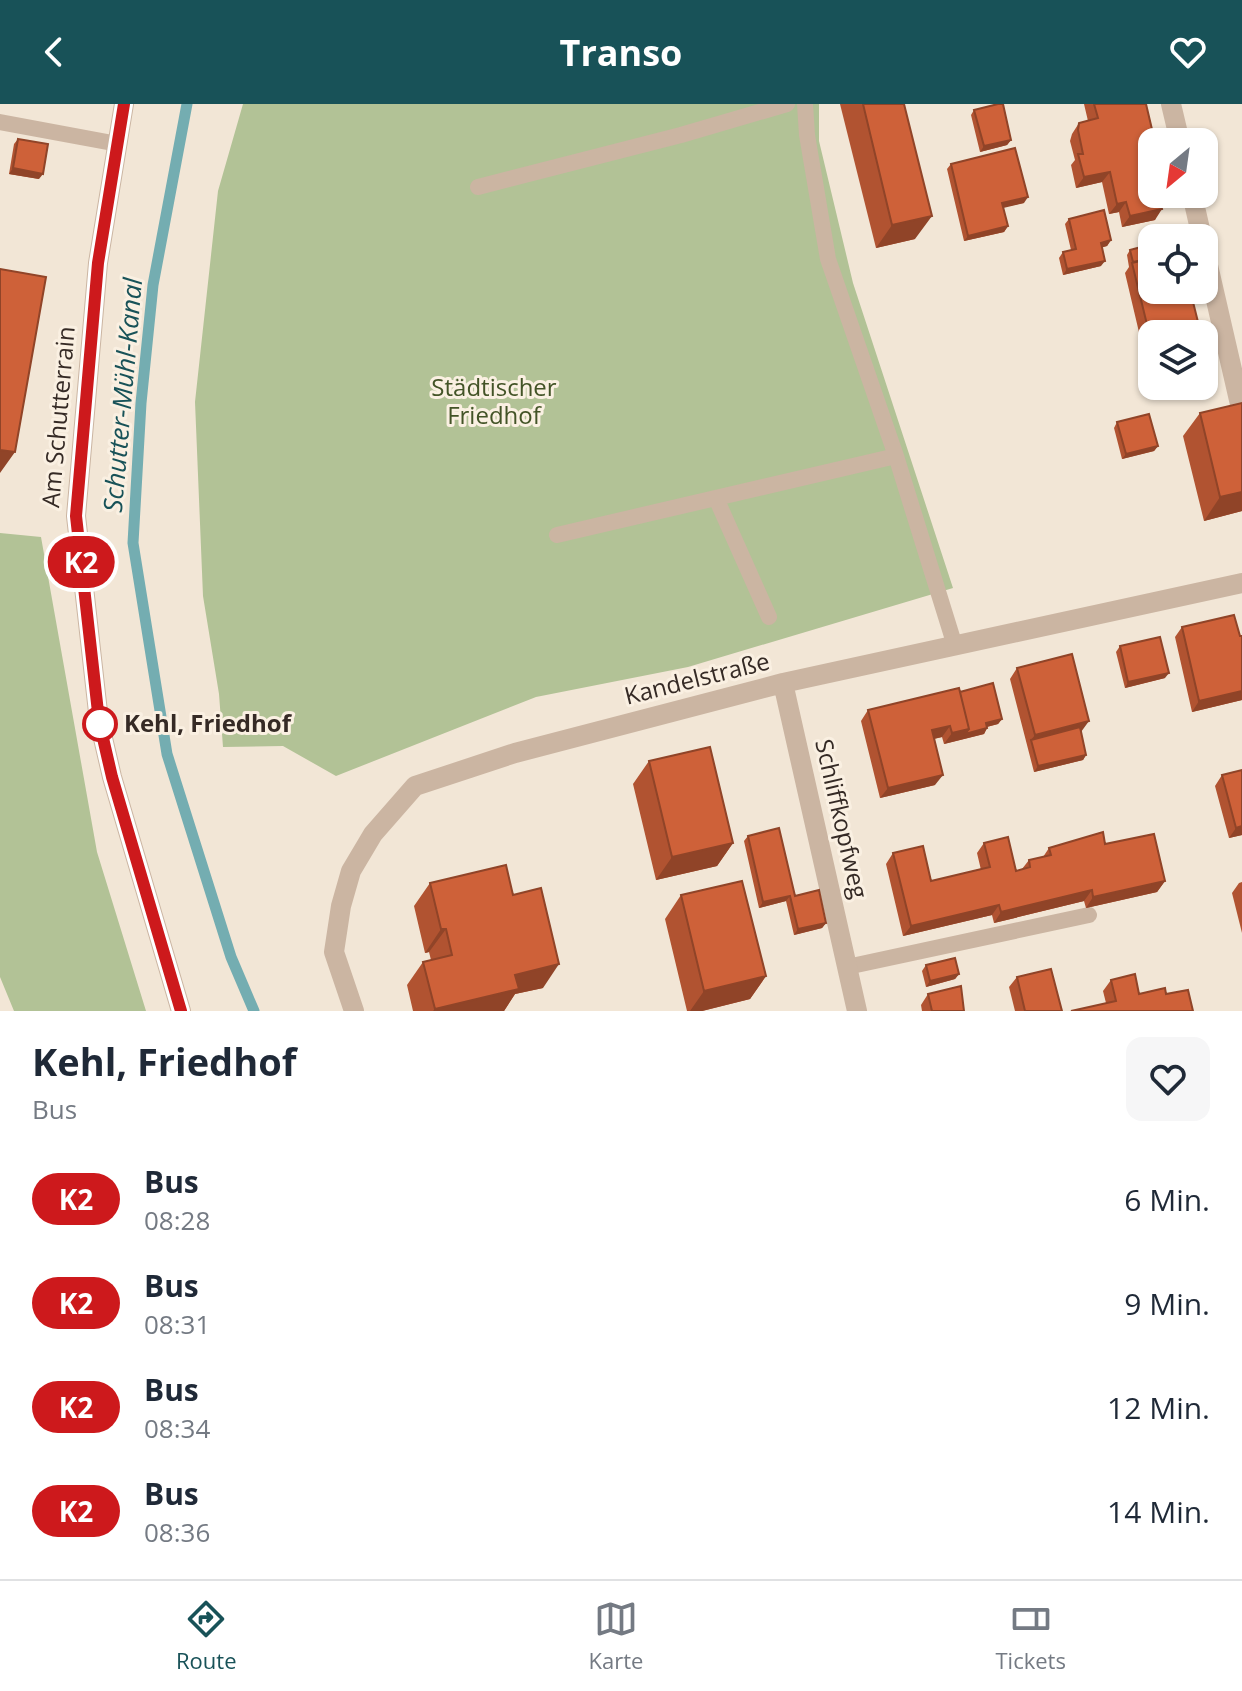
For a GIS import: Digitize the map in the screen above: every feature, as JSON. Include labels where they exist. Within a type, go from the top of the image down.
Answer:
[{"type":"street","name":"Am Schutterrain","points":[[124,104],[98,263],[76,516],[99,721],[112,777],[181,1011]]},
{"type":"street","points":[[1171,104],[1177,128]]},
{"type":"street","points":[[1217,304],[1242,413]]},
{"type":"street","name":"Kandelstraße","points":[[354,1011],[334,952],[341,906],[351,871],[373,834],[415,786],[515,753],[783,683],[1242,583]]},
{"type":"street","name":"Schliffkopfweg","points":[[783,683],[857,1011]]},
{"type":"lane","points":[[478,187],[681,135],[787,104]]},
{"type":"lane","points":[[805,104],[807,135],[828,259],[896,456],[955,646]]},
{"type":"lane","points":[[0,122],[118,144]]},
{"type":"lane","points":[[557,535],[896,456]]},
{"type":"lane","points":[[716,498],[769,617]]},
{"type":"lane","points":[[847,967],[1089,915]]},
{"type":"green space","name":"Städtischer Friedhof","points":[[243,104],[819,104],[819,141],[853,283],[953,588],[688,667],[536,697],[336,776],[283,746],[223,747],[219,694],[203,596],[195,402],[218,191]]},
{"type":"green space","points":[[0,533],[41,537],[97,852],[146,1011],[14,1011],[0,977]]},
{"type":"building","points":[[863,104],[904,104],[932,216],[892,225]]},
{"type":"building","points":[[1003,104],[1011,140],[984,146],[974,110]]},
{"type":"building","points":[[1094,104],[1146,104],[1152,128],[1138,128],[1138,208],[1162,209],[1130,216],[1126,202],[1117,204],[1110,172],[1084,177],[1078,154],[1083,154],[1079,123],[1098,118]]},
{"type":"building","points":[[18,139],[48,144],[43,174],[13,168]]},
{"type":"building","points":[[1015,148],[1028,197],[1002,203],[1008,226],[968,236],[951,164]]},
{"type":"building","points":[[1104,210],[1111,240],[1101,243],[1105,261],[1067,269],[1063,252],[1076,249],[1069,219]]},
{"type":"building","points":[[1138,248],[1138,261],[1133,262],[1130,250]]},
{"type":"building","points":[[1138,262],[1138,288],[1132,263]]},
{"type":"building","points":[[0,269],[46,277],[15,452],[0,450]]},
{"type":"building","points":[[1142,304],[1194,304],[1198,320],[1146,320]]},
{"type":"building","points":[[1242,403],[1242,492],[1220,497],[1200,413]]},
{"type":"building","points":[[1149,414],[1158,446],[1126,454],[1117,422]]},
{"type":"building","points":[[1234,615],[1242,636],[1242,691],[1199,701],[1182,627]]},
{"type":"building","points":[[1160,637],[1169,673],[1128,682],[1120,646]]},
{"type":"building","points":[[1072,654],[1089,721],[1035,735],[1017,668]]},
{"type":"building","points":[[993,683],[1002,719],[986,723],[987,728],[965,734],[969,729],[960,692]]},
{"type":"building","points":[[959,688],[969,729],[952,733],[950,726],[932,730],[943,775],[888,788],[868,710]]},
{"type":"building","points":[[1080,727],[1086,755],[1038,766],[1031,740]]},
{"type":"building","points":[[710,747],[733,843],[672,857],[649,761]]},
{"type":"building","points":[[1242,770],[1242,826],[1236,828],[1222,775]]},
{"type":"building","points":[[779,828],[795,896],[819,890],[826,923],[798,929],[790,896],[763,902],[748,836]]},
{"type":"building","points":[[1103,832],[1105,844],[1154,834],[1165,881],[1093,897],[1092,890],[1001,912],[999,905],[911,926],[893,853],[923,846],[931,881],[990,867],[984,843],[1008,837],[1016,871],[1030,867],[1029,860],[1051,855],[1049,848]]},
{"type":"building","points":[[506,865],[513,895],[541,888],[559,964],[515,975],[519,989],[435,1009],[423,962],[452,955],[446,929],[441,929],[430,883]]},
{"type":"building","points":[[742,881],[766,976],[704,991],[681,895]]},
{"type":"building","points":[[955,958],[959,974],[930,981],[926,965]]},
{"type":"building","points":[[1051,969],[1062,1011],[1025,1011],[1017,977]]},
{"type":"building","points":[[1135,974],[1139,994],[1165,988],[1166,994],[1188,990],[1193,1011],[1071,1011],[1116,1001],[1111,980]]},
{"type":"building","points":[[961,986],[964,1011],[932,1011],[928,994]]},
{"type":"waterway","name":"Schutter-Mühl-Kanal","points":[[187,104],[153,285],[141,403],[133,543],[167,754],[231,957],[254,1011]]},
{"type":"bus line","name":"K2","points":[[124,104],[98,263],[76,516],[99,721],[112,777],[181,1011]]},
{"type":"place","name":"Kehl, Friedhof","points":[[100,724]]}]
